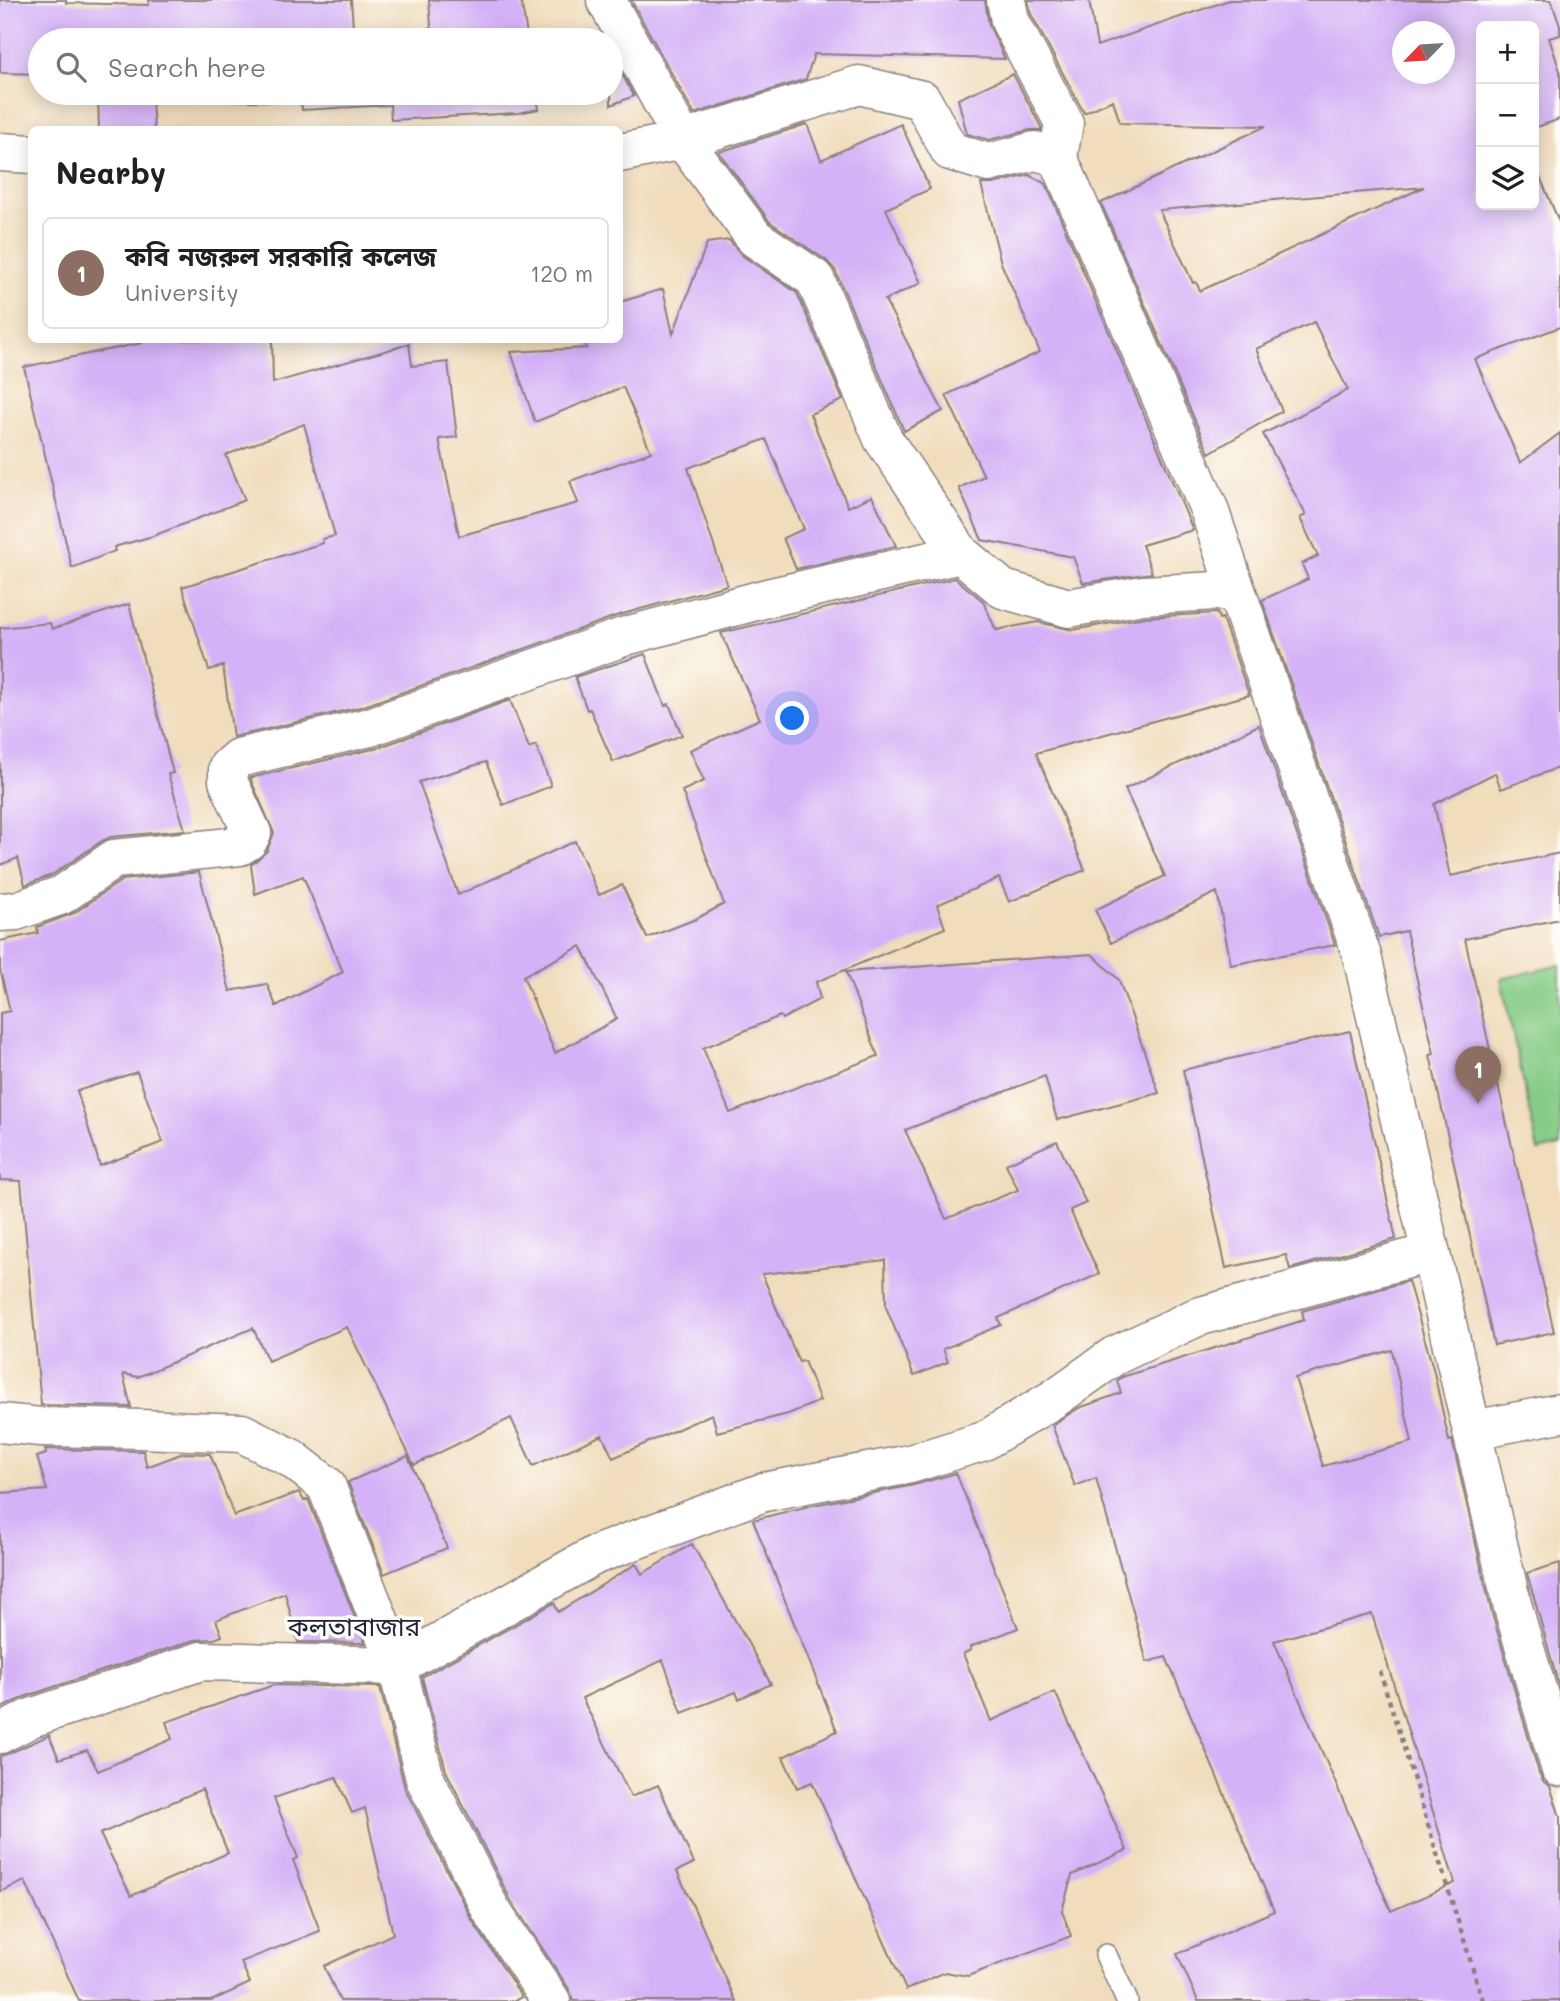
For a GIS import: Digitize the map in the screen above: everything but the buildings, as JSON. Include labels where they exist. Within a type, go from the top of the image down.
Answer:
[{"type":"street","points":[[606,0],[621,28]]},
{"type":"street","points":[[1006,0],[1010,21],[1064,123],[1058,157],[1209,509],[1362,956],[1512,1604],[1560,1767]]},
{"type":"street","points":[[623,31],[683,140],[755,238],[815,279],[883,439],[961,554],[1003,589],[1069,608],[1143,595],[1236,590]]},
{"type":"street","points":[[623,152],[683,140],[859,85],[922,100],[950,151],[988,163],[1035,151],[1058,157]]},
{"type":"street","points":[[0,152],[28,154]]},
{"type":"street","points":[[0,912],[16,911],[62,895],[114,859],[240,846],[248,841],[251,833],[228,781],[228,767],[238,758],[370,727],[626,636],[767,598],[961,554]]},
{"type":"street","points":[[0,1734],[30,1718],[201,1661],[397,1666],[595,1555],[764,1492],[910,1464],[984,1441],[1055,1398],[1114,1356],[1197,1317],[1429,1253]]},
{"type":"street","points":[[1473,1430],[1560,1413]]},
{"type":"street","points":[[0,1423],[41,1427],[242,1433],[291,1458],[326,1485],[397,1666],[425,1779],[491,1910],[551,2001]]},
{"type":"lane","points":[[1106,1955],[1127,2001]]},
{"type":"path","points":[[1380,1671],[1483,2001]]},
{"type":"green space","points":[[1560,965],[1560,1146],[1538,1151],[1501,979]]},
{"type":"place","name":"কবি নজরুল সরকারি কলেজ","points":[[1478,1104]]},
{"type":"district","name":"কলতাবাজার","points":[[354,1626]]}]
